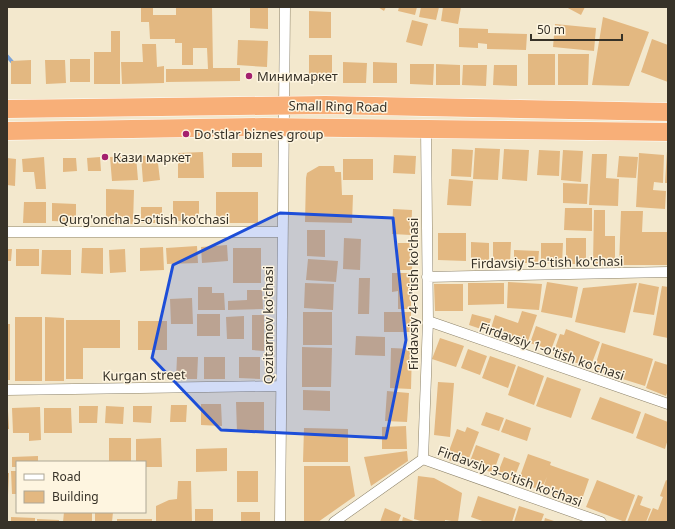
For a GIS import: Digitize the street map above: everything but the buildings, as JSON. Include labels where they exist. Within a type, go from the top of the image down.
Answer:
[{"type":"highway","name":"Small Ring Road","points":[[7,109],[284,105],[668,112]]},
{"type":"highway","name":"Small Ring Road","points":[[7,131],[283,127],[668,132]]},
{"type":"street","name":"Qozitarnov ko'chasi","points":[[280,522],[285,7]]},
{"type":"street","name":"Firdavsiy 4-o'tish ko'chasi","points":[[423,459],[428,321],[426,129]]},
{"type":"street","name":"Qurg'oncha 5-o'tish ko'chasi","points":[[7,232],[282,232]]},
{"type":"street","name":"Firdavsiy 5-o'tish ko'chasi","points":[[427,277],[668,272]]},
{"type":"street","name":"Firdavsiy 1-o'tish ko'chasi","points":[[428,321],[668,404]]},
{"type":"street","name":"Kurgan street","points":[[7,390],[281,386]]},
{"type":"street","name":"Firdavsiy 3-o'tish ko'chasi","points":[[334,522],[423,459],[601,522]]},
{"type":"highlighted area","points":[[280,213],[393,218],[406,340],[386,438],[221,430],[152,358],[173,265]]},
{"type":"waterway","points":[[7,56],[14,64]]},
{"type":"place","name":"Минимаркет","points":[[249,76]]},
{"type":"place","name":"Do'stlar biznes group","points":[[186,134]]},
{"type":"place","name":"Кази маркет","points":[[105,157]]}]
